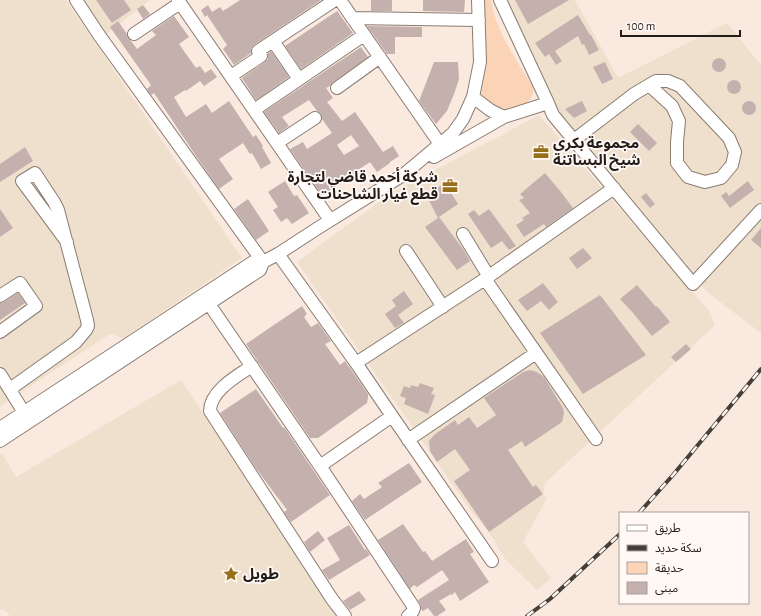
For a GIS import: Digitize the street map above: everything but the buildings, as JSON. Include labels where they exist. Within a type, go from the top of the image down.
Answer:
[{"type":"street","points":[[76,0],[99,35],[263,262]]},
{"type":"street","points":[[231,76],[261,56],[258,52],[273,41],[336,0]]},
{"type":"street","points":[[340,0],[440,144]]},
{"type":"street","points":[[403,175],[453,133],[463,119],[473,97],[480,62],[478,0]]},
{"type":"street","points":[[500,0],[552,114],[693,284],[761,210]]},
{"type":"street","points":[[134,34],[179,2],[330,220]]},
{"type":"street","points":[[352,18],[479,20]]},
{"type":"street","points":[[254,110],[364,35]]},
{"type":"street","points":[[273,41],[299,79]]},
{"type":"street","points":[[337,88],[380,57]]},
{"type":"street","points":[[574,140],[634,94],[649,85],[656,81],[668,81],[680,86],[729,138],[735,152],[732,165],[721,178],[705,182],[688,177],[677,163],[677,142],[680,121],[672,106],[649,85]]},
{"type":"street","points":[[473,97],[490,110],[504,117]]},
{"type":"street","points":[[0,441],[28,417],[253,262],[263,262],[278,254],[403,175],[504,117],[548,103]]},
{"type":"street","points":[[277,143],[315,118]]},
{"type":"street","points":[[10,389],[76,342],[88,326],[88,320],[67,242],[58,210],[35,173],[22,181],[67,242]]},
{"type":"street","points":[[356,363],[487,278],[614,188]]},
{"type":"street","points":[[463,234],[487,278],[596,439]]},
{"type":"street","points":[[406,251],[443,306]]},
{"type":"street","points":[[278,254],[356,363],[492,560]]},
{"type":"street","points":[[0,428],[28,417],[209,304],[260,270],[263,262]]},
{"type":"street","points":[[0,296],[20,283],[36,306],[0,332]]},
{"type":"street","points":[[209,304],[320,466],[413,606],[414,610],[412,614],[408,616]]},
{"type":"street","points":[[408,440],[536,352]]},
{"type":"street","points":[[252,366],[227,382],[217,393],[210,406],[210,411],[332,600],[345,616]]},
{"type":"street","points":[[1,376],[28,417]]},
{"type":"street","points":[[320,466],[392,416]]},
{"type":"shaded area","points":[[0,0],[66,0],[242,258],[124,338],[110,334],[0,406]]},
{"type":"shaded area","points":[[81,0],[150,0],[104,36]]},
{"type":"shaded area","points":[[501,0],[575,0],[618,78],[727,23],[761,65],[761,333],[707,292],[558,111]]},
{"type":"shaded area","points":[[539,115],[709,311],[715,325],[545,483],[543,494],[547,498],[523,542],[551,578],[537,590],[505,559],[489,532],[472,512],[297,262],[390,194]]},
{"type":"shaded area","points":[[181,380],[337,616],[10,616],[4,609],[0,610],[0,454],[2,453],[16,477]]},
{"type":"green space","points":[[483,0],[491,0],[497,23],[502,34],[533,87],[533,94],[523,108],[504,111],[486,101],[481,93],[485,63]]},
{"type":"railway","points":[[640,512],[673,475],[761,369]]},
{"type":"railway","points":[[527,616],[550,599],[619,535]]},
{"type":"place","name":"مجموعة بكري شيخ البساتنة","points":[[541,152]]},
{"type":"place","name":"شركة أحمد قاضي لتجارة قطع غيار الشاحنات","points":[[450,186]]},
{"type":"place","name":"طويل","points":[[231,574]]}]
